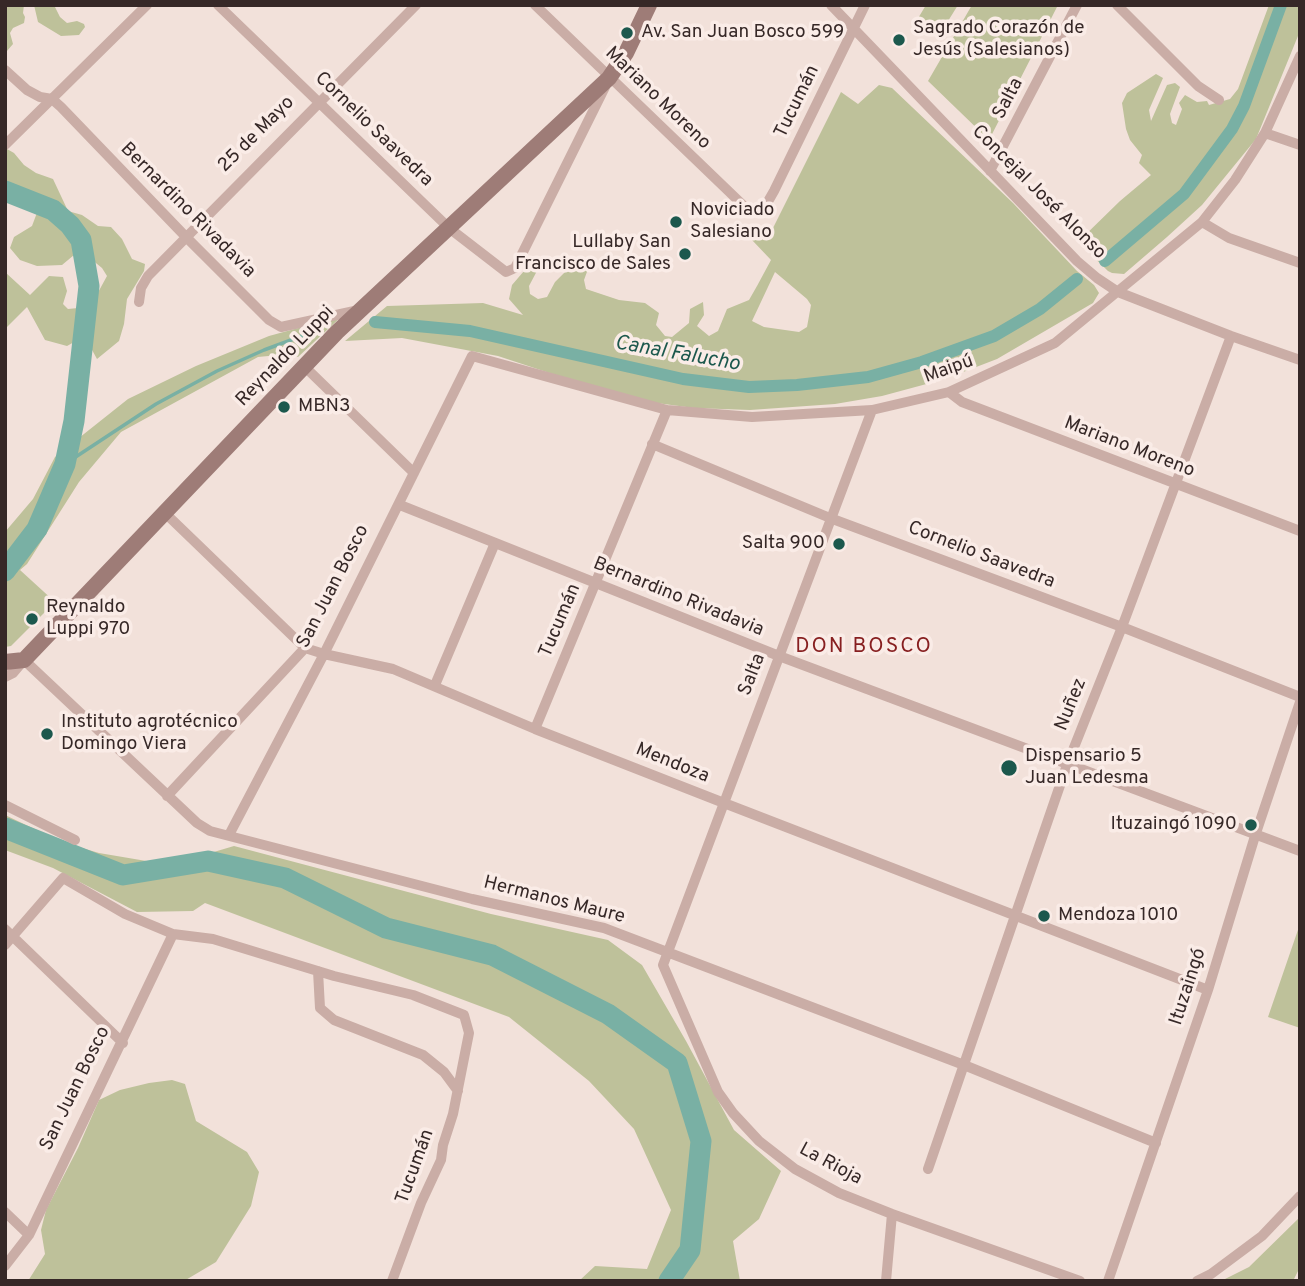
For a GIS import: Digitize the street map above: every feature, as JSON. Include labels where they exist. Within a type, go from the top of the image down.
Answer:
[{"type":"street","points":[[5,145],[147,5]]},
{"type":"street","name":"Cornelio Saavedra","points":[[218,5],[449,228],[501,270],[510,272],[515,268],[610,78]]},
{"type":"street","name":"25 de Mayo","points":[[139,302],[141,288],[148,276],[416,5]]},
{"type":"street","name":"Mariano Moreno","points":[[536,5],[746,208],[758,211]]},
{"type":"street","points":[[610,78],[649,5]]},
{"type":"street","name":"Concejal José Alonso","points":[[831,5],[1077,261],[1118,292],[1300,360]]},
{"type":"street","name":"Tucumán","points":[[758,211],[766,205],[774,191],[865,5]]},
{"type":"street","name":"Salta","points":[[990,171],[1077,5]]},
{"type":"street","points":[[1117,5],[1198,86],[1219,100]]},
{"type":"street","name":"Maipú","points":[[472,356],[667,410],[752,417],[872,410],[949,392],[1055,343],[1202,222],[1235,180],[1265,133],[1300,56]]},
{"type":"street","name":"Bernardino Rivadavia","points":[[5,70],[27,90],[40,97],[52,99],[269,320],[281,327],[362,310]]},
{"type":"street","name":"Reynaldo Luppi","points":[[5,677],[13,673],[164,512],[362,310],[610,78]]},
{"type":"street","points":[[1265,133],[1300,145]]},
{"type":"street","points":[[1202,222],[1228,238],[1300,263]]},
{"type":"street","name":"Nuñez","points":[[928,1169],[1067,765],[1231,336]]},
{"type":"street","name":"San Juan Bosco","points":[[229,835],[400,505],[472,356]]},
{"type":"street","points":[[305,367],[414,474]]},
{"type":"street","name":"Mariano Moreno","points":[[949,392],[962,402],[1300,531]]},
{"type":"street","name":"Tucumán","points":[[535,729],[667,410]]},
{"type":"street","name":"Salta","points":[[667,951],[872,410]]},
{"type":"street","name":"Cornelio Saavedra","points":[[652,444],[830,518],[1300,697]]},
{"type":"street","name":"Bernardino Rivadavia","points":[[400,505],[779,656],[1300,851]]},
{"type":"street","name":"Mendoza","points":[[164,512],[305,648],[393,669],[535,729],[1208,990]]},
{"type":"street","points":[[435,685],[495,543]]},
{"type":"street","points":[[167,796],[305,648]]},
{"type":"street","points":[[5,662],[24,660]]},
{"type":"street","name":"Hermanos Maure","points":[[24,660],[167,796],[197,823],[211,831],[472,899],[604,928],[964,1065],[1156,1143]]},
{"type":"street","name":"Ituzaingó","points":[[1108,1281],[1208,990],[1300,702]]},
{"type":"street","points":[[5,805],[75,839]]},
{"type":"street","points":[[122,1043],[8,937],[63,878],[125,914],[173,934],[213,939],[318,971],[320,1008],[334,1020],[423,1055],[444,1072],[458,1091]]},
{"type":"street","name":"San Juan Bosco","points":[[9,1263],[29,1235],[173,934]]},
{"type":"street","name":"La Rioja","points":[[642,942],[663,965],[718,1092],[759,1141],[803,1174],[839,1193],[1080,1281]]},
{"type":"street","points":[[663,965],[667,951]]},
{"type":"street","name":"Tucumán","points":[[318,971],[413,995],[464,1015],[469,1033],[442,1160],[421,1203],[393,1281]]},
{"type":"street","points":[[1197,1281],[1211,1274],[1262,1236],[1300,1196]]},
{"type":"street","points":[[5,1212],[29,1235]]},
{"type":"street","points":[[886,1281],[892,1214]]},
{"type":"green space","points":[[5,5],[24,5],[25,17],[24,23],[13,28],[10,33],[13,44],[7,51]]},
{"type":"green space","points":[[34,5],[54,5],[60,17],[67,23],[77,21],[85,27],[79,35],[61,36],[38,22]]},
{"type":"green space","points":[[926,5],[958,5],[940,34],[917,20]]},
{"type":"green space","points":[[972,5],[1058,5],[989,140],[928,81]]},
{"type":"green space","points":[[1269,5],[1300,5],[1300,31],[1256,139],[1202,205],[1167,237],[1124,274],[1108,271],[1078,242],[1151,175],[1139,163],[1142,155],[1130,140],[1126,129],[1122,103],[1127,93],[1156,74],[1163,78],[1149,110],[1151,121],[1167,85],[1175,83],[1180,87],[1170,114],[1172,123],[1176,125],[1182,109],[1179,103],[1185,95],[1197,102],[1207,101],[1209,105],[1230,99],[1238,89]]},
{"type":"green space","points":[[879,85],[892,88],[1013,203],[1077,271],[1094,285],[1099,293],[1093,303],[997,359],[945,379],[882,396],[835,404],[750,410],[694,408],[649,402],[595,388],[498,356],[402,338],[345,341],[387,306],[483,303],[523,315],[509,299],[512,285],[530,264],[537,264],[538,269],[529,286],[530,294],[538,299],[547,297],[555,282],[569,268],[580,263],[588,269],[584,280],[586,289],[619,300],[645,303],[659,313],[656,325],[665,336],[672,337],[689,323],[690,309],[703,302],[704,315],[697,326],[709,336],[718,331],[727,309],[749,300],[757,286],[771,260],[752,240],[759,233],[768,238],[841,92],[858,104]],"holes":[[[775,272],[811,305],[807,327],[799,332],[764,327],[752,321]]]},
{"type":"green space","points":[[7,149],[36,173],[53,179],[68,211],[82,215],[98,226],[111,227],[122,239],[132,259],[145,264],[144,271],[127,299],[119,341],[97,359],[91,348],[76,341],[67,346],[45,340],[27,307],[5,329],[5,272],[30,295],[49,276],[63,277],[67,291],[63,304],[68,309],[78,308],[95,298],[107,276],[102,268],[80,250],[62,265],[37,266],[20,260],[10,248],[14,237],[32,226],[41,202],[34,195],[5,181]]},
{"type":"green space","points":[[342,316],[298,357],[289,354],[258,357],[121,432],[79,482],[27,564],[20,570],[55,602],[11,646],[5,647],[5,532],[33,499],[55,457],[128,399],[196,366],[269,336]]},
{"type":"green space","points":[[5,815],[62,842],[99,853],[170,865],[234,846],[491,914],[608,940],[642,965],[734,1130],[781,1171],[759,1219],[733,1241],[740,1281],[579,1281],[595,1266],[647,1269],[671,1210],[634,1129],[589,1081],[509,1017],[205,903],[193,911],[137,912],[53,868],[5,850]]},
{"type":"green space","points":[[1300,924],[1300,1028],[1268,1017]]},
{"type":"green space","points":[[172,1080],[185,1084],[196,1121],[247,1152],[259,1172],[251,1206],[216,1262],[184,1281],[28,1281],[45,1254],[41,1230],[46,1210],[99,1100],[120,1090]]},
{"type":"green space","points":[[1300,1217],[1300,1267],[1293,1281],[1221,1281],[1249,1267]]},
{"type":"waterway","name":"Canal Falucho","points":[[1105,261],[1184,194],[1232,129],[1244,106],[1281,5]]},
{"type":"waterway","points":[[5,191],[53,210],[70,225],[81,240],[89,286],[74,421],[65,464],[37,529],[5,571]]},
{"type":"waterway","name":"Canal Falucho","points":[[375,322],[470,331],[683,379],[749,387],[797,385],[868,377],[922,362],[994,336],[1040,309],[1077,279]]},
{"type":"waterway","name":"Canal Falucho","points":[[65,464],[156,404],[217,371],[318,330]]},
{"type":"waterway","points":[[5,828],[123,875],[208,861],[285,878],[386,928],[492,955],[608,1014],[677,1063],[701,1141],[690,1250],[669,1281]]},
{"type":"place","name":"Av. San Juan Bosco 599","points":[[627,33]]},
{"type":"place","name":"Sagrado Corazón de Jesús (Salesianos)","points":[[899,40]]},
{"type":"place","name":"Noviciado Salesiano","points":[[676,222]]},
{"type":"place","name":"Lullaby San Francisco de Sales","points":[[685,254]]},
{"type":"place","name":"MBN3","points":[[284,407]]},
{"type":"place","name":"Salta 900","points":[[839,544]]},
{"type":"place","name":"Reynaldo Luppi 970","points":[[32,619]]},
{"type":"place","name":"Instituto agrotécnico Domingo Viera","points":[[47,734]]},
{"type":"place","name":"Dispensario 5 Juan Ledesma","points":[[1009,768]]},
{"type":"place","name":"Ituzaingó 1090","points":[[1251,825]]},
{"type":"place","name":"Mendoza 1010","points":[[1044,916]]},
{"type":"district","name":"DON BOSCO","points":[[864,648]]}]
